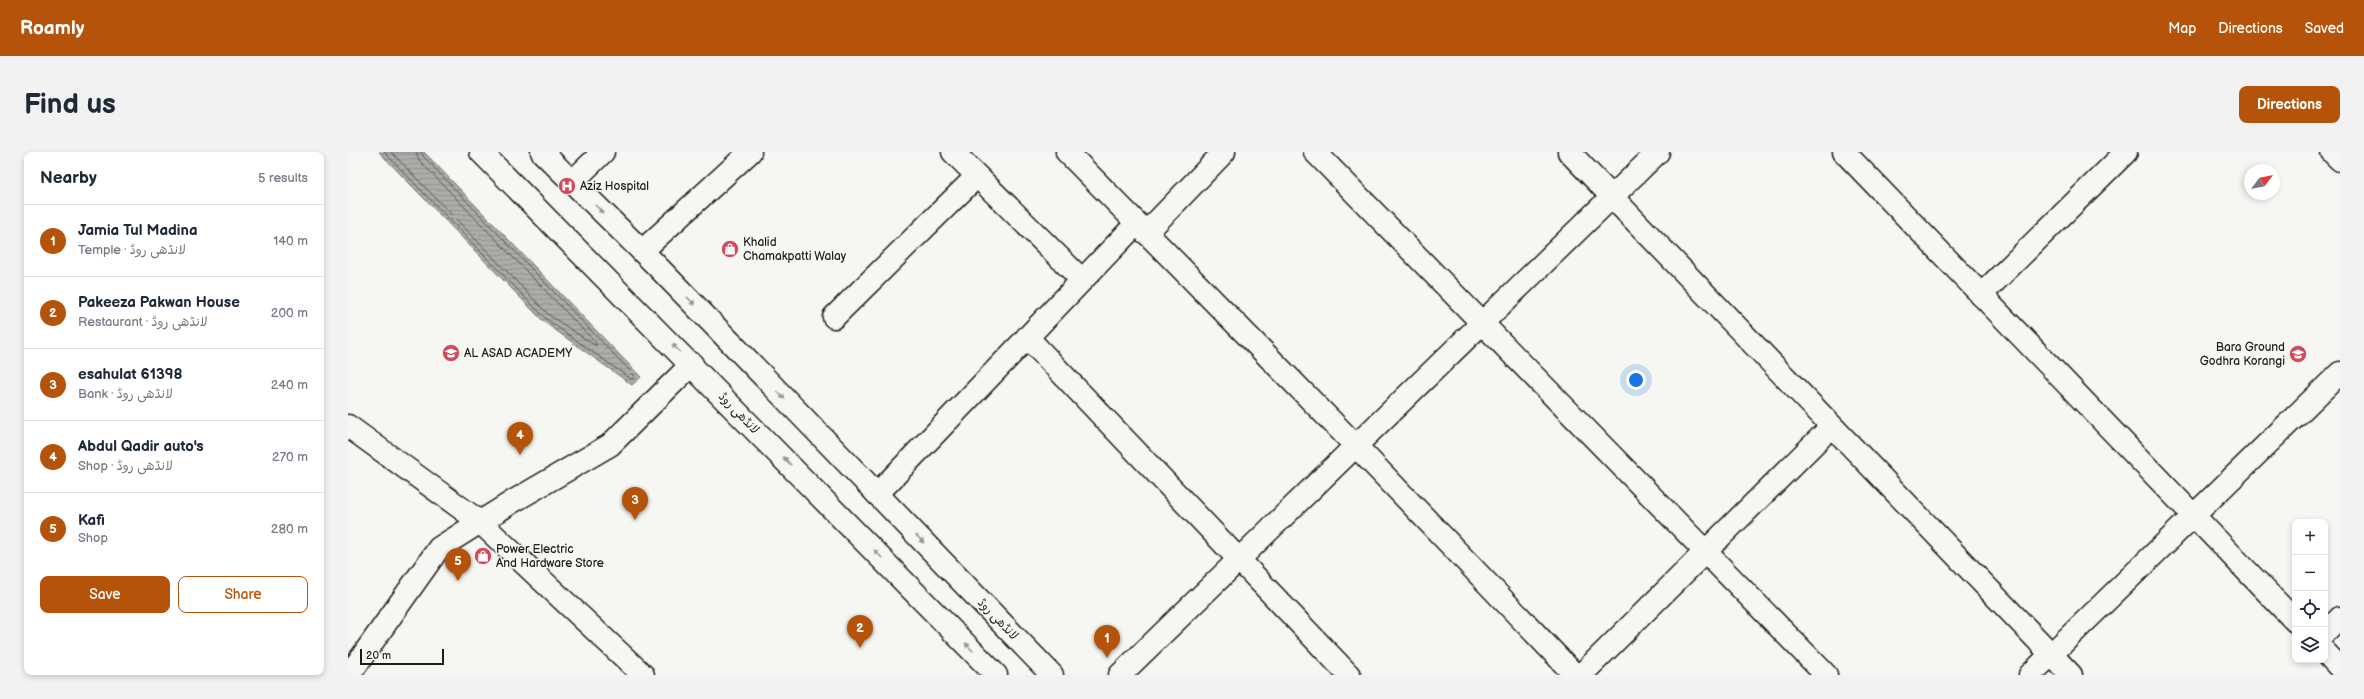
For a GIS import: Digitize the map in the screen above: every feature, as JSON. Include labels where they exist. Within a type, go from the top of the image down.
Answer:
[{"type":"street","name":"لانڈھی روڈ","points":[[481,152],[692,364],[996,675]]},
{"type":"street","name":"لانڈھی روڈ","points":[[542,152],[642,251],[1052,675]]},
{"type":"street","points":[[572,182],[603,152]]},
{"type":"street","points":[[642,251],[750,152]]},
{"type":"street","points":[[953,152],[1082,280]]},
{"type":"street","points":[[1067,152],[1356,446],[1575,675]]},
{"type":"street","points":[[877,494],[1082,280],[1142,228],[1224,152]]},
{"type":"street","points":[[1315,152],[1704,552],[1826,675]]},
{"type":"street","points":[[1569,152],[1613,196],[2071,675]]},
{"type":"street","points":[[1120,675],[1658,152]]},
{"type":"street","points":[[1844,152],[2292,618]]},
{"type":"street","points":[[1981,295],[2126,152]]},
{"type":"street","points":[[834,317],[977,176]]},
{"type":"street","points":[[1027,337],[1349,675]]},
{"type":"street","points":[[349,675],[439,548],[610,445],[692,364]]},
{"type":"street","points":[[2030,675],[2340,373]]},
{"type":"street","points":[[348,426],[480,522],[643,675]]},
{"type":"street","points":[[1581,675],[1832,426]]},
{"type":"street","points":[[2328,629],[2340,618]]},
{"type":"street","points":[[2328,655],[2340,668]]},
{"type":"water","points":[[379,152],[424,152],[641,377],[632,385],[544,322]]},
{"type":"place","name":"Aziz Hospital","points":[[567,186]]},
{"type":"place","name":"Khalid Chamakpatti Walay","points":[[730,249]]},
{"type":"place","name":"AL ASAD ACADEMY","points":[[451,353]]},
{"type":"place","name":"Bara Ground Godhra Korangi","points":[[2298,354]]},
{"type":"place","name":"Abdul Qadir auto's","points":[[520,455]]},
{"type":"place","name":"esahulat 61398","points":[[635,520]]},
{"type":"place","name":"Power Electric And Hardware Store","points":[[483,556]]},
{"type":"place","name":"Kafi","points":[[458,581]]},
{"type":"place","name":"Pakeeza Pakwan House","points":[[860,648]]},
{"type":"place","name":"Jamia Tul Madina","points":[[1107,658]]}]
